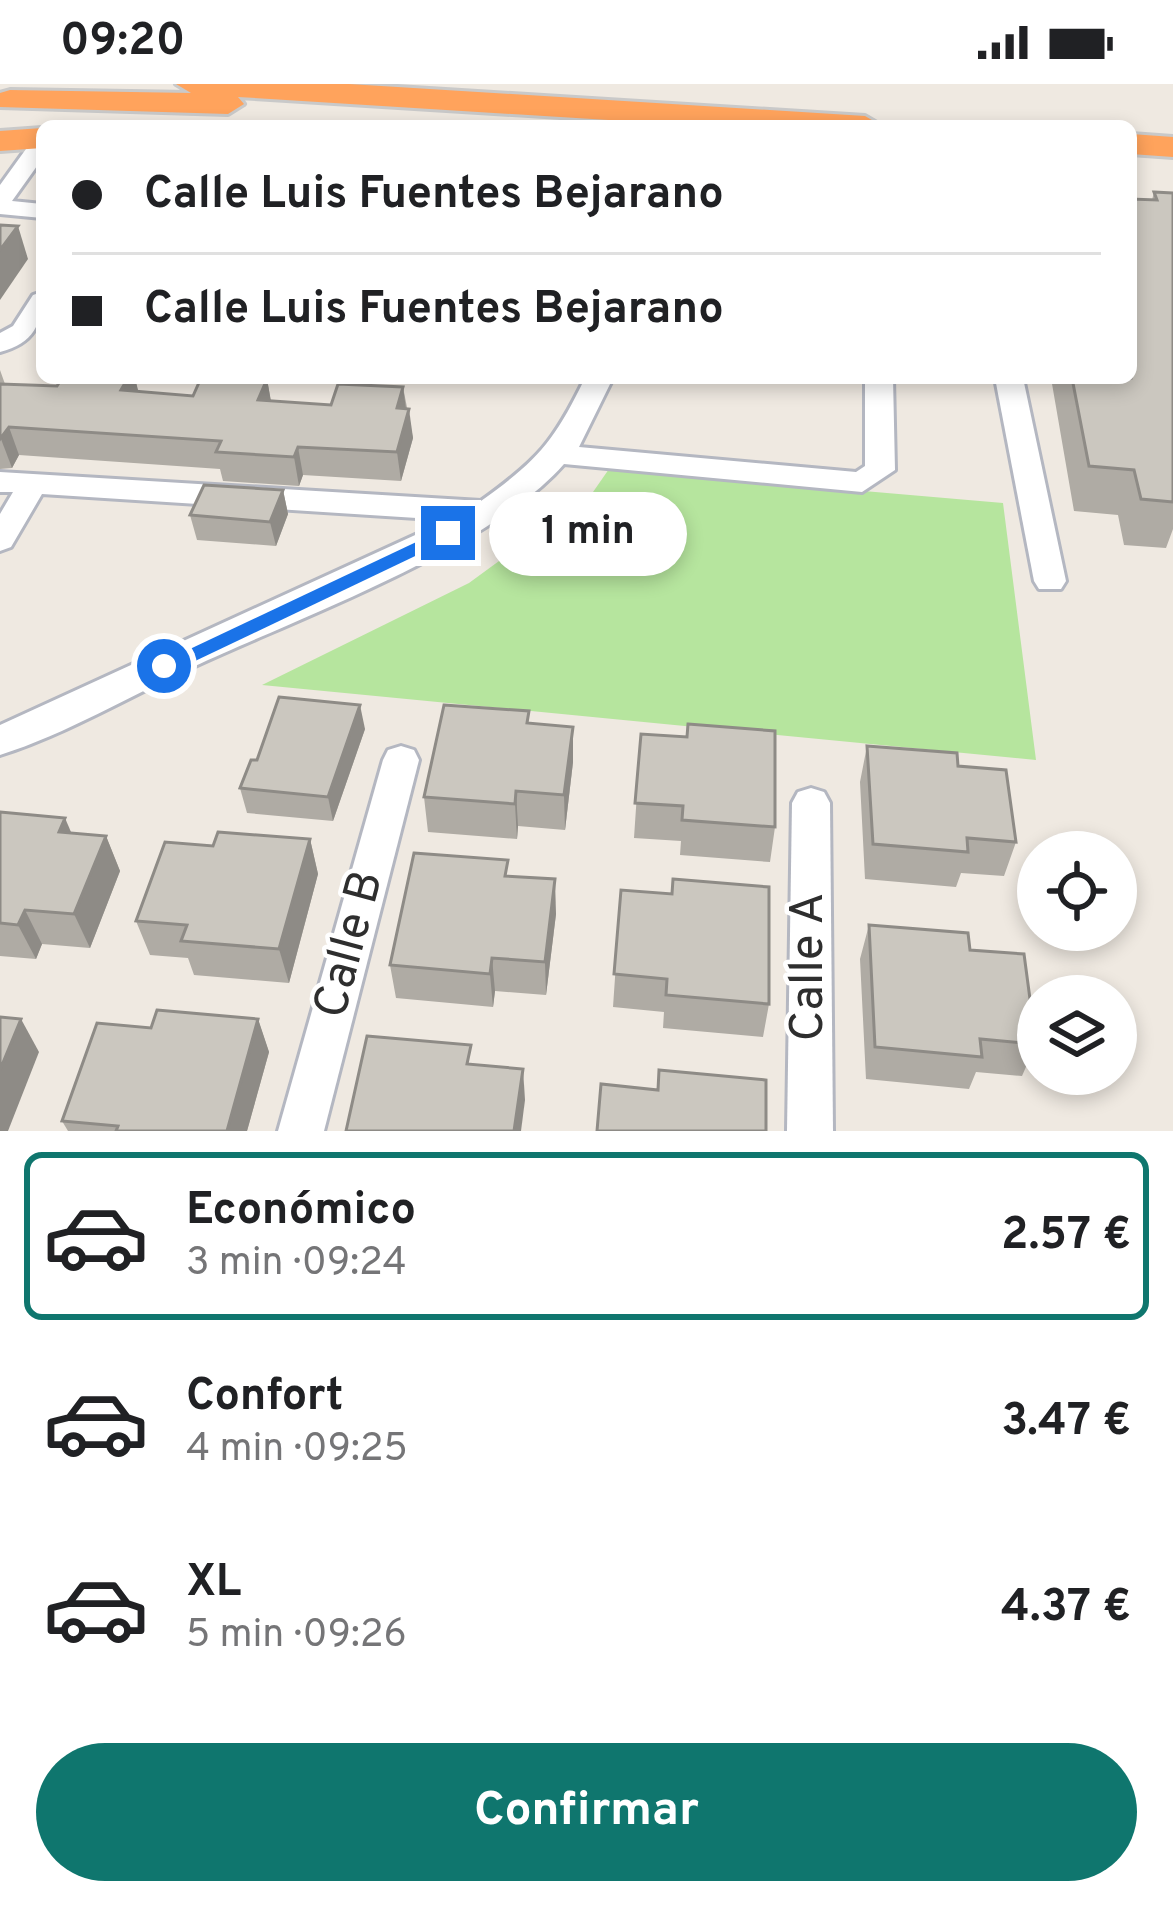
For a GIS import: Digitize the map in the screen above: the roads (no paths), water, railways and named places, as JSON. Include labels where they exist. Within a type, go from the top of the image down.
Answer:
[{"type":"highway","points":[[192,84],[307,87],[780,120]]},
{"type":"highway","points":[[5,113],[149,100],[487,120]]},
{"type":"highway","points":[[5,113],[76,120]]},
{"type":"highway","points":[[0,141],[30,161]]},
{"type":"highway","points":[[1137,144],[1173,147]]},
{"type":"highway","points":[[1137,156],[1173,158]]},
{"type":"highway","points":[[1137,179],[1173,182]]},
{"type":"street","points":[[0,158],[30,161],[0,204],[36,210]]},
{"type":"street","points":[[0,344],[23,331],[36,310]]},
{"type":"street","points":[[0,741],[410,554],[488,512],[538,475],[557,454],[590,405],[597,384]]},
{"type":"street","points":[[557,454],[862,482],[880,470],[879,384]]},
{"type":"street","points":[[1010,384],[1050,581]]},
{"type":"street","points":[[0,482],[488,512]]},
{"type":"street","points":[[0,540],[33,484]]},
{"type":"street","points":[[374,505],[388,515],[410,554]]},
{"type":"street","name":"Calle B","points":[[301,1131],[401,760]]},
{"type":"street","name":"Calle A","points":[[810,1131],[811,803]]}]
